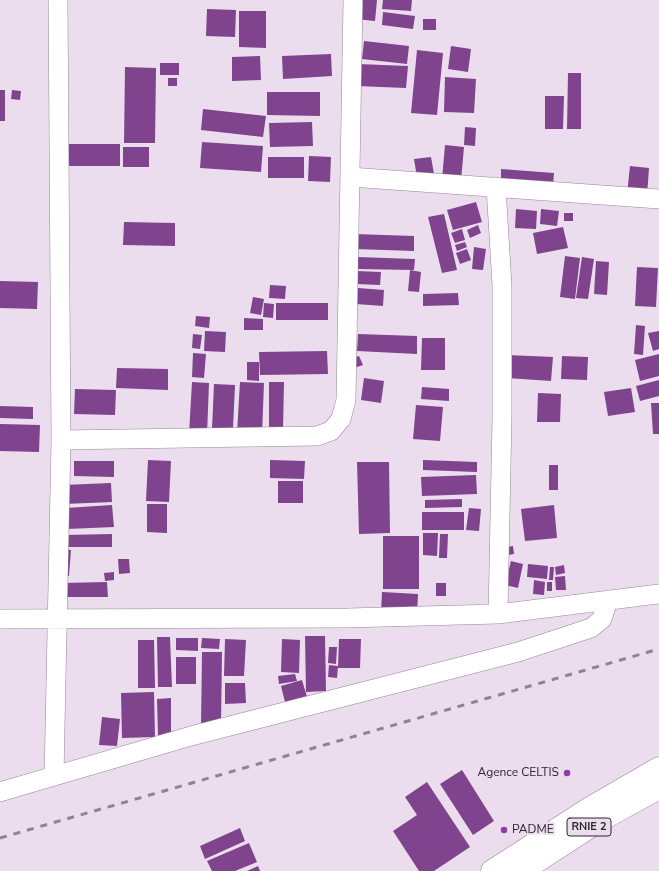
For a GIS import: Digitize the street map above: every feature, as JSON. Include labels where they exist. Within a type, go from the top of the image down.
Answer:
[{"type":"highway","name":"RNIE 2","points":[[492,871],[596,805],[659,768]]},
{"type":"highway","name":"RNIE 2","points":[[522,871],[599,821],[659,788]]},
{"type":"street","points":[[54,776],[56,619],[61,440],[58,0]]},
{"type":"street","points":[[61,440],[317,436],[331,431],[341,420],[346,400],[353,0]]},
{"type":"street","points":[[350,177],[659,199]]},
{"type":"street","points":[[496,187],[502,285],[502,426],[498,614]]},
{"type":"street","points":[[0,619],[339,618],[498,614],[659,594]]},
{"type":"street","points":[[0,792],[191,736],[518,652],[591,628],[602,619],[608,600]]},
{"type":"building","points":[[356,0],[377,0],[375,21],[355,19]]},
{"type":"building","points":[[383,0],[412,0],[411,11],[382,9]]},
{"type":"building","points":[[207,9],[236,10],[235,37],[206,36]]},
{"type":"building","points":[[239,11],[266,11],[266,48],[239,47]]},
{"type":"building","points":[[383,12],[415,16],[413,29],[382,25]]},
{"type":"building","points":[[423,19],[436,19],[436,30],[423,30]]},
{"type":"building","points":[[364,41],[409,46],[407,64],[362,59]]},
{"type":"building","points":[[451,46],[471,49],[468,72],[448,69]]},
{"type":"building","points":[[417,50],[443,53],[437,115],[411,113]]},
{"type":"building","points":[[331,54],[332,76],[283,79],[282,56]]},
{"type":"building","points":[[260,56],[261,80],[232,81],[232,57]]},
{"type":"building","points":[[160,63],[179,63],[179,75],[160,75]]},
{"type":"building","points":[[358,64],[408,66],[406,88],[357,86]]},
{"type":"building","points":[[125,67],[156,68],[155,143],[124,143]]},
{"type":"building","points":[[568,73],[581,73],[581,129],[567,129]]},
{"type":"building","points":[[445,77],[476,79],[474,113],[444,112]]},
{"type":"building","points":[[168,78],[177,78],[177,86],[168,86]]},
{"type":"building","points":[[0,90],[5,90],[5,121],[0,121]]},
{"type":"building","points":[[12,90],[21,91],[20,100],[11,99]]},
{"type":"building","points":[[267,92],[320,92],[320,116],[267,115]]},
{"type":"building","points":[[545,96],[564,96],[563,129],[545,129]]},
{"type":"building","points":[[203,109],[266,116],[263,137],[201,130]]},
{"type":"building","points":[[312,122],[313,146],[270,147],[269,123]]},
{"type":"building","points":[[465,127],[476,128],[475,146],[464,145]]},
{"type":"building","points":[[202,142],[263,146],[261,172],[200,168]]},
{"type":"building","points":[[66,144],[120,144],[120,166],[66,166]]},
{"type":"building","points":[[445,145],[464,147],[461,181],[442,179]]},
{"type":"building","points":[[123,147],[149,147],[149,167],[123,167]]},
{"type":"building","points":[[309,156],[331,157],[330,182],[308,181]]},
{"type":"building","points":[[268,157],[304,157],[304,178],[268,178]]},
{"type":"building","points":[[431,157],[434,174],[417,177],[414,159]]},
{"type":"building","points":[[630,166],[649,168],[647,196],[627,194]]},
{"type":"building","points":[[501,169],[554,173],[553,186],[501,182]]},
{"type":"building","points":[[476,202],[482,222],[453,230],[447,210]]},
{"type":"building","points":[[516,209],[537,211],[536,229],[515,228]]},
{"type":"building","points":[[541,209],[559,211],[557,226],[540,224]]},
{"type":"building","points":[[564,213],[573,213],[573,221],[564,221]]},
{"type":"building","points":[[444,214],[457,270],[442,273],[428,217]]},
{"type":"building","points":[[124,222],[175,223],[175,246],[123,245]]},
{"type":"building","points":[[478,225],[481,233],[470,238],[467,230]]},
{"type":"building","points":[[563,227],[568,248],[537,254],[533,233]]},
{"type":"building","points":[[462,229],[465,240],[455,243],[451,233]]},
{"type":"building","points":[[354,234],[414,236],[414,251],[354,249]]},
{"type":"building","points":[[465,242],[467,247],[457,251],[455,245]]},
{"type":"building","points":[[474,247],[486,249],[483,270],[472,269]]},
{"type":"building","points":[[467,249],[471,260],[460,264],[456,253]]},
{"type":"building","points":[[565,256],[580,258],[575,299],[560,297]]},
{"type":"building","points":[[357,257],[415,259],[414,270],[357,269]]},
{"type":"building","points":[[582,257],[594,259],[588,299],[576,298]]},
{"type":"building","points":[[596,261],[609,262],[607,295],[594,294]]},
{"type":"building","points":[[637,267],[658,268],[656,307],[635,306]]},
{"type":"building","points":[[410,270],[421,272],[419,292],[408,291]]},
{"type":"building","points":[[356,271],[381,272],[380,285],[356,284]]},
{"type":"building","points":[[0,281],[38,282],[37,309],[0,308]]},
{"type":"building","points":[[270,285],[286,286],[285,299],[269,298]]},
{"type":"building","points":[[358,288],[384,290],[383,306],[356,304]]},
{"type":"building","points":[[458,293],[459,305],[423,306],[423,294]]},
{"type":"building","points":[[253,297],[264,299],[261,315],[250,313]]},
{"type":"building","points":[[264,303],[274,304],[273,318],[263,317]]},
{"type":"building","points":[[276,303],[328,303],[328,320],[276,320]]},
{"type":"building","points":[[196,316],[210,317],[209,328],[195,326]]},
{"type":"building","points":[[244,318],[263,319],[263,330],[244,330]]},
{"type":"building","points":[[636,325],[645,326],[643,355],[634,354]]},
{"type":"building","points":[[205,331],[226,332],[225,352],[204,351]]},
{"type":"building","points":[[659,331],[659,349],[653,351],[648,333]]},
{"type":"building","points":[[193,334],[202,335],[200,349],[192,348]]},
{"type":"building","points":[[358,334],[417,336],[417,354],[357,351]]},
{"type":"building","points":[[422,338],[445,338],[445,370],[421,370]]},
{"type":"building","points":[[327,351],[328,374],[260,375],[259,352]]},
{"type":"building","points":[[193,353],[206,354],[204,378],[192,377]]},
{"type":"building","points":[[659,354],[659,376],[640,381],[635,360]]},
{"type":"building","points":[[508,355],[553,357],[551,381],[507,378]]},
{"type":"building","points":[[359,356],[363,365],[354,368],[351,358]]},
{"type":"building","points":[[562,356],[588,357],[587,380],[561,379]]},
{"type":"building","points":[[247,362],[259,362],[259,381],[247,380]]},
{"type":"building","points":[[117,368],[168,369],[168,390],[116,388]]},
{"type":"building","points":[[364,378],[384,381],[381,403],[361,400]]},
{"type":"building","points":[[659,380],[659,396],[640,401],[636,386]]},
{"type":"building","points":[[192,382],[209,383],[207,435],[189,434]]},
{"type":"building","points":[[240,382],[264,383],[262,435],[237,433]]},
{"type":"building","points":[[269,382],[284,382],[283,430],[269,430]]},
{"type":"building","points":[[214,384],[235,385],[233,429],[212,429]]},
{"type":"building","points":[[422,387],[449,389],[449,401],[421,399]]},
{"type":"building","points":[[631,388],[635,412],[608,416],[604,392]]},
{"type":"building","points":[[75,389],[116,390],[115,415],[74,414]]},
{"type":"building","points":[[538,393],[561,394],[560,422],[537,422]]},
{"type":"building","points":[[651,403],[659,403],[659,434],[653,434]]},
{"type":"building","points":[[416,405],[443,407],[440,441],[413,439]]},
{"type":"building","points":[[0,406],[33,407],[33,419],[0,418]]},
{"type":"building","points":[[0,424],[40,425],[39,452],[0,451]]},
{"type":"building","points":[[148,460],[171,461],[169,502],[146,501]]},
{"type":"building","points":[[270,460],[305,461],[304,479],[270,478]]},
{"type":"building","points":[[423,460],[477,462],[477,472],[423,470]]},
{"type":"building","points":[[74,461],[114,461],[114,477],[74,476]]},
{"type":"building","points":[[357,462],[389,462],[390,533],[359,534]]},
{"type":"building","points":[[549,465],[558,465],[558,490],[549,490]]},
{"type":"building","points":[[476,475],[477,494],[422,496],[421,477]]},
{"type":"building","points":[[278,481],[303,481],[303,503],[278,503]]},
{"type":"building","points":[[111,483],[112,502],[64,504],[63,485]]},
{"type":"building","points":[[462,499],[462,507],[425,508],[425,500]]},
{"type":"building","points":[[147,504],[167,504],[167,533],[147,532]]},
{"type":"building","points":[[112,505],[114,527],[67,529],[66,508]]},
{"type":"building","points":[[554,505],[557,538],[525,541],[521,509]]},
{"type":"building","points":[[469,508],[481,509],[479,531],[466,530]]},
{"type":"building","points":[[422,512],[464,512],[464,530],[422,530]]},
{"type":"building","points":[[423,533],[438,533],[437,556],[423,555]]},
{"type":"building","points":[[112,534],[112,547],[63,547],[63,535]]},
{"type":"building","points":[[440,534],[448,534],[447,558],[439,558]]},
{"type":"building","points":[[383,536],[419,536],[419,589],[383,589]]},
{"type":"building","points":[[513,546],[514,554],[502,556],[500,548]]},
{"type":"building","points":[[61,549],[71,550],[69,576],[59,575]]},
{"type":"building","points":[[118,559],[129,559],[130,573],[119,574]]},
{"type":"building","points":[[511,561],[523,564],[518,588],[505,585]]},
{"type":"building","points":[[528,564],[548,566],[547,579],[527,577]]},
{"type":"building","points":[[564,565],[565,573],[556,575],[555,567]]},
{"type":"building","points":[[550,567],[554,567],[553,580],[549,580]]},
{"type":"building","points":[[114,572],[114,580],[105,581],[104,573]]},
{"type":"building","points":[[565,576],[566,590],[556,590],[555,577]]},
{"type":"building","points":[[534,580],[545,582],[544,595],[533,594]]},
{"type":"building","points":[[107,582],[108,597],[62,597],[62,583]]},
{"type":"building","points":[[547,582],[552,582],[552,591],[547,591]]},
{"type":"building","points":[[436,583],[446,583],[446,596],[436,596]]},
{"type":"building","points":[[382,592],[418,594],[417,615],[381,613]]},
{"type":"building","points":[[305,636],[325,636],[326,691],[306,692]]},
{"type":"building","points":[[157,637],[170,637],[172,687],[158,687]]},
{"type":"building","points":[[176,638],[198,638],[198,651],[176,650]]},
{"type":"building","points":[[202,638],[220,639],[219,649],[201,648]]},
{"type":"building","points":[[225,639],[246,640],[244,676],[224,676]]},
{"type":"building","points":[[282,639],[300,640],[299,673],[281,672]]},
{"type":"building","points":[[339,639],[361,639],[360,668],[338,668]]},
{"type":"building","points":[[138,640],[154,640],[155,688],[138,688]]},
{"type":"building","points":[[329,647],[337,647],[336,664],[328,663]]},
{"type":"building","points":[[202,652],[222,652],[221,726],[201,726]]},
{"type":"building","points":[[176,657],[196,657],[196,684],[176,684]]},
{"type":"building","points":[[329,665],[338,666],[337,678],[328,677]]},
{"type":"building","points":[[295,674],[297,681],[279,684],[278,676]]},
{"type":"building","points":[[302,680],[308,700],[286,706],[281,686]]},
{"type":"building","points":[[225,683],[245,683],[246,703],[225,704]]},
{"type":"building","points":[[154,692],[155,737],[122,738],[121,693]]},
{"type":"building","points":[[171,698],[171,735],[158,735],[157,699]]},
{"type":"building","points":[[102,717],[120,719],[117,746],[99,745]]},
{"type":"building","points":[[462,770],[494,821],[473,835],[440,784]]},
{"type":"building","points":[[427,782],[470,847],[434,871],[419,871],[393,831],[417,815],[405,797]]},
{"type":"building","points":[[240,828],[245,841],[205,859],[200,846]]},
{"type":"building","points":[[249,843],[257,862],[235,871],[212,871],[207,861]]},
{"type":"building","points":[[258,866],[260,871],[247,871]]},
{"type":"railway","points":[[0,838],[659,649]]},
{"type":"place","name":"Agence CELTIS","points":[[567,773]]},
{"type":"place","name":"PADME","points":[[504,830]]}]
